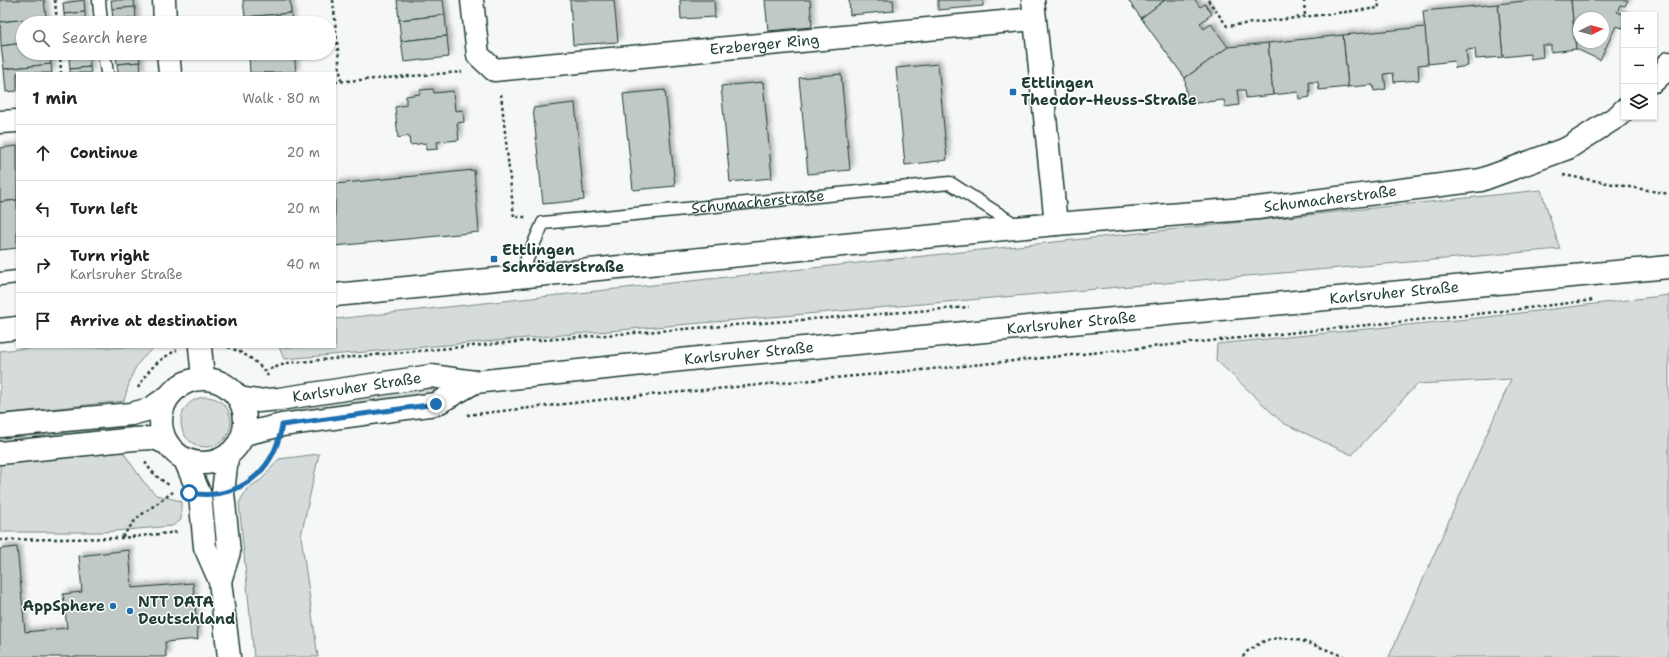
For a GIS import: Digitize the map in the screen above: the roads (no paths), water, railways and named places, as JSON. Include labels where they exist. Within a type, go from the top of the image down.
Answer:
[{"type":"street","points":[[164,0],[165,16]]},
{"type":"street","name":"Erzberger Ring","points":[[472,0],[478,55],[494,70],[1033,10]]},
{"type":"street","points":[[1033,10],[1056,224]]},
{"type":"street","points":[[169,60],[170,72]]},
{"type":"street","points":[[1657,78],[1666,70],[1669,63]]},
{"type":"street","name":"Schumacherstraße","points":[[336,295],[1056,224],[1258,208],[1481,180],[1568,148],[1621,113]]},
{"type":"street","points":[[0,122],[16,121]]},
{"type":"street","name":"Karlsruher Straße","points":[[239,398],[258,401],[279,399],[431,376],[475,382],[718,356],[1669,267]]},
{"type":"street","points":[[0,330],[16,328]]},
{"type":"street","points":[[189,348],[203,378]]},
{"type":"street","points":[[0,426],[131,414],[150,409],[182,384],[203,378],[214,379],[223,383],[239,398],[245,416],[246,425],[244,434],[237,447],[226,457],[213,462],[199,464],[185,460],[173,452],[165,440],[160,426],[161,412],[166,398]]},
{"type":"street","name":"Karlsruher Straße","points":[[244,434],[282,425],[436,404],[475,382]]},
{"type":"street","points":[[0,453],[134,439],[154,438],[168,444]]},
{"type":"street","points":[[220,581],[229,552],[223,493],[226,457]]},
{"type":"street","points":[[185,460],[200,495],[205,547],[220,581],[229,657]]},
{"type":"lane","points":[[99,0],[100,16]]},
{"type":"lane","points":[[105,60],[106,72]]},
{"type":"lane","name":"Schumacherstraße","points":[[519,277],[543,223],[950,183],[1020,228]]},
{"type":"lane","points":[[0,279],[16,277]]},
{"type":"place","name":"Ettlingen Theodor-Heuss-Straße","points":[[1013,92]]},
{"type":"place","name":"Ettlingen Schröderstraße","points":[[494,259]]},
{"type":"place","name":"AppSphere","points":[[113,606]]},
{"type":"place","name":"NTT DATA Deutschland","points":[[130,611]]}]
